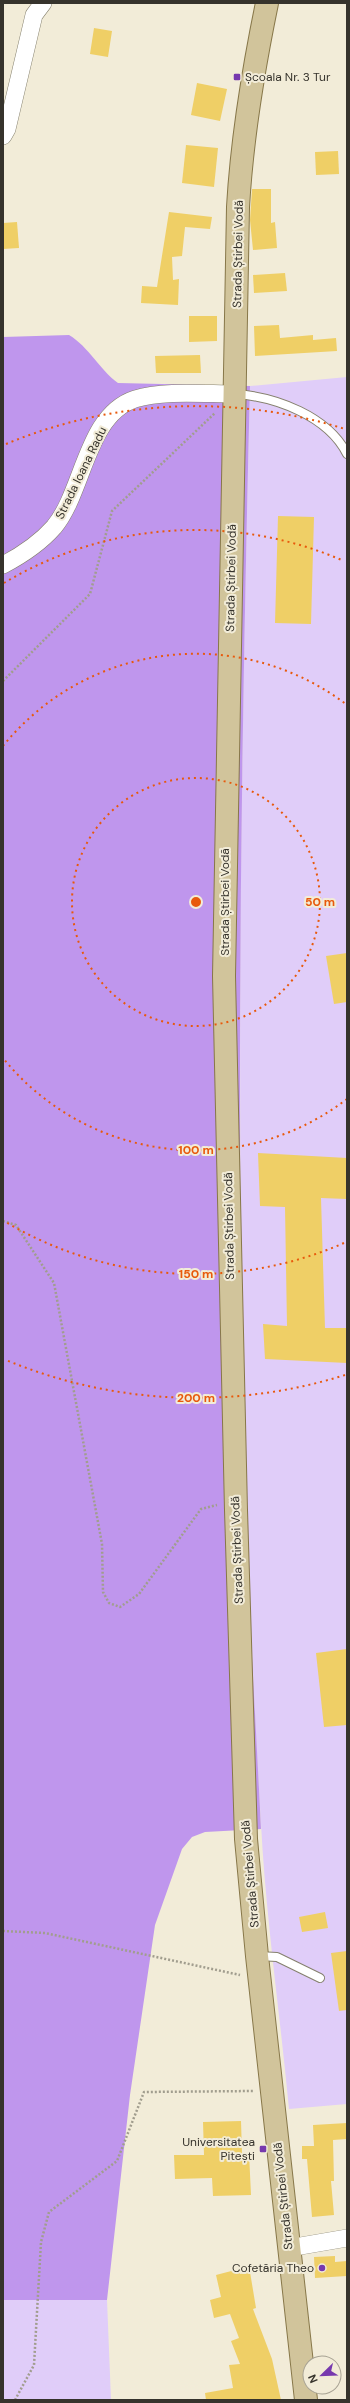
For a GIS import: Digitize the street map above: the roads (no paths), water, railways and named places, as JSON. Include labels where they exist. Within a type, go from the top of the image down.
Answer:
[{"type":"main road","name":"Strada Știrbei Vodă","points":[[267,3],[251,80],[240,176],[224,976],[236,1510],[245,1802],[257,1956],[306,2400]]},
{"type":"street","points":[[3,136],[7,129],[34,15],[43,3]]},
{"type":"street","name":"Strada Ioana Radu","points":[[3,565],[40,542],[55,526],[66,507],[100,430],[113,412],[135,399],[157,395],[235,394]]},
{"type":"street","points":[[289,2248],[347,2238]]},
{"type":"lane","points":[[235,394],[256,395],[294,408],[332,434],[347,454]]},
{"type":"lane","points":[[257,1956],[277,1957],[320,1978]]},
{"type":"place","name":"Școala Nr. 3 Tur","points":[[237,77]]},
{"type":"place","name":"Universitatea Pitești","points":[[263,2149]]},
{"type":"place","name":"Cofetăria Theo","points":[[322,2268]]}]
